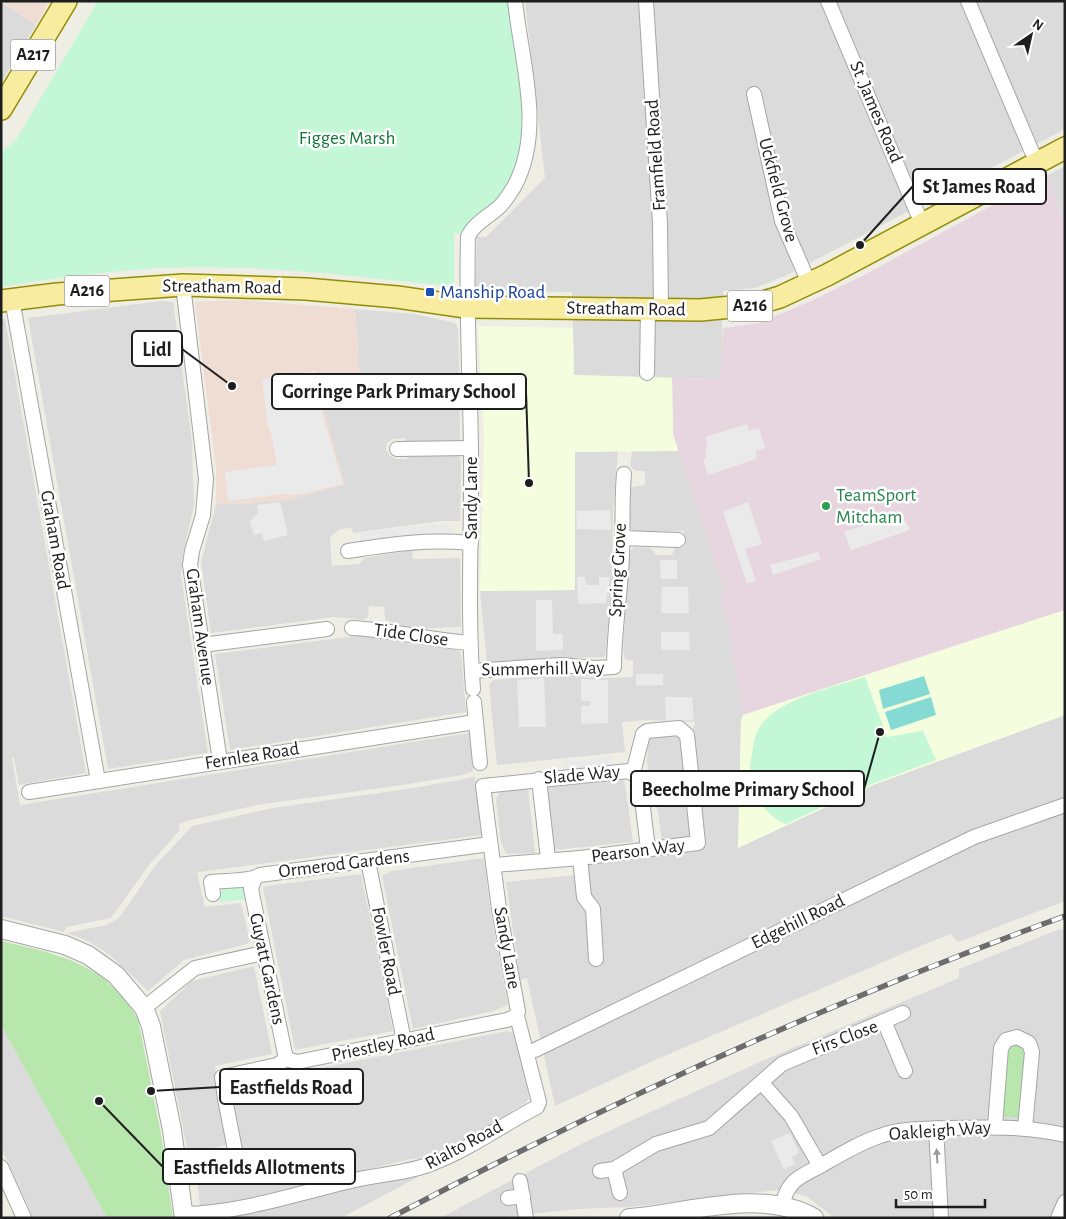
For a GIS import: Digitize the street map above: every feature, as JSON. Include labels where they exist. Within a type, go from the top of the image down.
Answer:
[{"type":"main road","name":"A217","points":[[1,108],[66,1]]},
{"type":"main road","name":"Streatham Road","points":[[7,300],[183,285],[654,309],[700,310],[752,305],[780,297],[810,283],[1065,148]]},
{"type":"street","points":[[466,300],[469,232],[498,208],[508,197],[516,181],[530,134],[530,114],[514,1]]},
{"type":"street","name":"Framfield Road","points":[[646,1],[660,224],[647,373]]},
{"type":"street","name":"St .James Road","points":[[828,1],[922,224]]},
{"type":"street","points":[[968,1],[1032,152],[1039,161]]},
{"type":"street","name":"Uckfield Grove","points":[[754,94],[782,221],[810,283]]},
{"type":"street","name":"Graham Avenue","points":[[183,285],[206,478],[203,515],[192,551],[190,565],[220,761]]},
{"type":"street","name":"Graham Road","points":[[7,300],[98,781]]},
{"type":"street","name":"Sandy Lane","points":[[466,300],[471,448],[470,643],[475,722],[480,763]]},
{"type":"street","points":[[397,449],[471,448]]},
{"type":"street","name":"Spring Grove","points":[[614,667],[614,636],[621,572],[624,474]]},
{"type":"street","points":[[622,538],[678,540]]},
{"type":"street","points":[[348,550],[430,540],[471,544]]},
{"type":"street","name":"Tide Close","points":[[352,628],[396,632],[409,637],[470,643]]},
{"type":"street","points":[[202,645],[327,629]]},
{"type":"street","name":"Summerhill Way","points":[[472,671],[561,665],[595,668],[614,667]]},
{"type":"street","name":"Fernlea Road","points":[[29,792],[475,722]]},
{"type":"street","name":"Pearson Way","points":[[494,865],[548,859],[580,858],[698,843],[687,735],[679,728],[647,731],[643,734],[633,773]]},
{"type":"street","name":"Slade Way","points":[[483,786],[623,770],[633,773],[640,783],[648,849]]},
{"type":"street","points":[[539,779],[548,859]]},
{"type":"street","name":"Sandy Lane","points":[[483,786],[499,909],[518,1010],[517,1016],[535,1069],[539,1102],[537,1107]]},
{"type":"street","name":"Edgehill Road","points":[[535,1050],[974,837],[1065,805]]},
{"type":"street","name":"Ormerod Gardens","points":[[213,894],[211,882],[254,880],[260,875],[490,844]]},
{"type":"street","points":[[580,858],[584,897],[593,908],[596,959]]},
{"type":"street","name":"Fowler Road","points":[[368,861],[404,1040]]},
{"type":"street","name":"Guyatt Gardens","points":[[254,880],[251,889],[286,1059]]},
{"type":"street","points":[[1,929],[65,945],[88,955],[116,975],[144,1008],[151,1026],[169,1116],[184,1216]]},
{"type":"street","points":[[144,1008],[194,968],[263,953]]},
{"type":"street","points":[[884,1021],[903,1013]]},
{"type":"street","name":"Priestley Road","points":[[236,1150],[224,1099],[222,1077],[277,1065],[286,1059],[297,1062],[507,1020],[517,1016]]},
{"type":"street","name":"Firs Close","points":[[600,1171],[614,1168],[656,1144],[709,1128],[777,1068],[791,1059],[884,1021],[905,1070]]},
{"type":"street","points":[[532,1036],[535,1050],[535,1069]]},
{"type":"street","points":[[995,1126],[1001,1048],[1006,1040],[1017,1037],[1029,1043],[1032,1052],[1025,1128]]},
{"type":"street","points":[[762,1083],[791,1116],[820,1166]]},
{"type":"street","name":"Rialto Road","points":[[184,1216],[239,1208],[355,1180],[416,1169],[434,1163],[475,1143],[496,1132],[504,1124],[537,1107]]},
{"type":"street","name":"Oakleigh Way","points":[[782,1206],[786,1189],[790,1183],[854,1146],[881,1135],[903,1130],[995,1126],[1025,1128],[1065,1135]]},
{"type":"street","points":[[936,1128],[941,1218]]},
{"type":"street","points":[[1,1167],[24,1218]]},
{"type":"street","points":[[614,1168],[620,1193]]},
{"type":"street","points":[[520,1181],[526,1218]]},
{"type":"street","points":[[508,1198],[523,1196]]},
{"type":"street","points":[[1058,1218],[1065,1202]]},
{"type":"street","points":[[629,1218],[728,1205],[782,1206],[801,1211],[814,1218]]},
{"type":"shaded area","points":[[1,1],[50,1],[36,25]]},
{"type":"shaded area","points":[[525,1],[1065,1],[1065,129],[785,276],[755,288],[723,291],[721,379],[574,375],[572,292],[475,291],[477,237],[486,237],[545,178]]},
{"type":"shaded area","points":[[1,2],[36,25],[1,83]]},
{"type":"shaded area","points":[[1065,166],[1065,227],[1048,175]]},
{"type":"shaded area","points":[[1048,175],[1065,227],[1065,610],[743,715],[728,621],[719,597],[724,590],[673,434],[672,378],[720,379],[723,328],[759,323],[813,300],[864,275]]},
{"type":"shaded area","points":[[242,300],[355,309],[360,380],[350,381],[352,394],[320,396],[345,485],[284,501],[216,504],[216,468],[195,302]]},
{"type":"shaded area","points":[[161,301],[173,302],[192,442],[194,505],[183,553],[181,575],[208,753],[108,769],[28,318]]},
{"type":"shaded area","points":[[355,309],[415,314],[455,323],[458,329],[460,439],[458,441],[406,444],[405,438],[393,439],[387,443],[386,449],[390,456],[396,459],[407,459],[407,453],[455,454],[459,456],[461,462],[460,521],[441,521],[353,533],[352,528],[340,529],[330,537],[332,566],[359,564],[365,558],[412,550],[413,559],[460,558],[461,627],[411,629],[385,620],[384,607],[369,606],[368,617],[364,620],[334,617],[211,633],[201,562],[216,504],[254,503],[320,396],[352,394],[350,381],[360,380]]},
{"type":"shaded area","points":[[5,319],[86,773],[19,785],[14,758],[12,758],[20,805],[469,733],[473,771],[462,775],[409,784],[257,805],[187,821],[179,824],[180,830],[149,865],[111,918],[66,927],[64,932],[1,916],[1,320]]},
{"type":"shaded area","points":[[478,326],[573,328],[574,375],[672,378],[673,434],[678,451],[575,452],[575,590],[480,591],[484,435]]},
{"type":"shaded area","points":[[315,371],[322,413],[343,484],[297,495],[282,494],[228,501],[225,472],[277,465],[271,433],[268,427],[262,379]]},
{"type":"shaded area","points":[[747,424],[749,431],[759,428],[765,448],[755,451],[756,459],[708,475],[703,460],[707,458],[705,450],[708,446],[705,437]]},
{"type":"shaded area","points":[[618,451],[613,511],[612,581],[605,657],[487,663],[480,591],[575,590],[575,452]]},
{"type":"shaded area","points":[[632,451],[679,451],[724,590],[719,597],[728,621],[743,715],[741,721],[738,848],[873,785],[1065,715],[1065,901],[958,942],[951,934],[930,942],[655,1060],[555,1106],[527,978],[520,980],[506,882],[586,874],[586,865],[593,858],[706,846],[705,837],[703,837],[692,732],[695,722],[648,720],[622,722],[625,752],[497,765],[489,685],[493,680],[557,674],[602,678],[633,677],[633,661],[625,659],[623,651],[629,552],[634,547],[651,548],[656,555],[672,555],[675,548],[685,546],[684,531],[637,532],[630,529],[630,491],[632,487],[645,485],[645,471],[636,471],[630,466]]},
{"type":"shaded area","points":[[280,502],[288,535],[264,541],[262,533],[254,535],[250,521],[258,513],[257,505]]},
{"type":"shaded area","points":[[748,502],[762,544],[745,549],[756,581],[747,584],[723,512]]},
{"type":"shaded area","points":[[610,510],[611,530],[577,529],[576,511]]},
{"type":"shaded area","points":[[895,515],[899,523],[906,521],[910,530],[851,550],[844,532]]},
{"type":"shaded area","points":[[430,524],[453,527],[452,535],[411,534],[361,542],[359,533]]},
{"type":"shaded area","points":[[818,552],[821,559],[773,575],[770,565]]},
{"type":"shaded area","points":[[660,560],[677,560],[677,579],[661,579]]},
{"type":"shaded area","points":[[577,577],[585,577],[586,585],[599,585],[599,577],[610,577],[606,603],[578,604]]},
{"type":"shaded area","points":[[662,587],[688,587],[689,613],[661,613]]},
{"type":"shaded area","points":[[536,600],[552,600],[553,634],[563,634],[563,650],[536,651]]},
{"type":"shaded area","points":[[1065,610],[1065,715],[873,785],[738,848],[741,721],[743,715]]},
{"type":"shaded area","points":[[661,632],[689,632],[690,650],[661,650]]},
{"type":"shaded area","points":[[356,636],[392,638],[409,644],[453,649],[461,652],[466,712],[230,750],[215,654]]},
{"type":"shaded area","points":[[636,674],[663,674],[663,685],[636,686]]},
{"type":"shaded area","points":[[924,676],[930,694],[883,709],[879,690]]},
{"type":"shaded area","points":[[544,678],[546,727],[519,727],[517,680]]},
{"type":"shaded area","points":[[581,679],[608,680],[608,723],[581,724],[581,706],[590,706],[591,701],[581,701]]},
{"type":"shaded area","points":[[665,697],[692,697],[694,720],[666,721]]},
{"type":"shaded area","points":[[931,697],[936,715],[891,730],[885,712]]},
{"type":"shaded area","points":[[682,733],[695,838],[662,841],[654,784],[650,784],[647,761],[649,736]]},
{"type":"shaded area","points":[[611,757],[612,766],[564,771],[563,763]]},
{"type":"shaded area","points":[[475,777],[482,835],[197,873],[205,907],[241,903],[250,941],[247,944],[184,960],[148,991],[110,955],[88,941],[67,933],[106,925],[119,918],[155,866],[192,826],[273,808],[414,788]]},
{"type":"shaded area","points":[[624,778],[633,842],[554,850],[545,786]]},
{"type":"shaded area","points":[[528,788],[535,853],[506,854],[501,843],[496,798],[500,792]]},
{"type":"shaded area","points":[[484,858],[490,907],[508,1005],[493,1011],[413,1029],[382,876],[391,871]]},
{"type":"shaded area","points":[[361,874],[393,1031],[295,1050],[263,888],[266,886]]},
{"type":"shaded area","points":[[1060,929],[1065,930],[1065,1218],[835,1218],[806,1196],[777,1190],[629,1207],[577,1209],[495,1218],[440,1218],[585,1142],[762,1061],[959,978],[959,969]]},
{"type":"shaded area","points":[[254,966],[272,1054],[215,1066],[219,1098],[232,1144],[188,1153],[160,1011],[192,981]]},
{"type":"shaded area","points":[[1,1025],[107,1218],[33,1218],[1,1147]]},
{"type":"shaded area","points":[[507,1031],[515,1034],[517,1038],[529,1098],[526,1103],[492,1122],[491,1126],[429,1158],[411,1159],[237,1201],[200,1206],[195,1160],[238,1150],[230,1086]]},
{"type":"shaded area","points":[[790,1133],[799,1153],[792,1157],[795,1164],[784,1169],[771,1141]]},
{"type":"shaded area","points":[[417,1174],[418,1177],[341,1218],[210,1218]]},
{"type":"green space","name":"Figges Marsh","points":[[98,1],[510,1],[523,97],[522,146],[516,169],[507,190],[493,207],[463,234],[454,233],[454,282],[450,286],[294,271],[232,267],[176,267],[101,273],[1,287],[1,153],[16,140]]},
{"type":"green space","points":[[865,677],[887,737],[923,731],[936,760],[872,784],[786,824],[774,818],[769,814],[754,791],[750,773],[754,743],[757,732],[764,721],[775,711],[805,696]]},
{"type":"green space","points":[[241,886],[246,891],[247,899],[220,902],[220,893],[225,887]]},
{"type":"green space","points":[[1,941],[61,957],[95,973],[111,985],[125,1000],[138,1019],[161,1134],[173,1218],[107,1218],[1,1025]]},
{"type":"green space","points":[[1012,1043],[1026,1046],[1022,1118],[1000,1116],[1005,1050]]},
{"type":"railway","points":[[390,1218],[555,1134],[722,1055],[892,982],[1065,916]]},
{"type":"place","name":"St James Road","points":[[860,245]]},
{"type":"place","name":"Manship Road","points":[[430,292]]},
{"type":"place","name":"Lidl","points":[[232,386]]},
{"type":"place","name":"Gorringe Park Primary School","points":[[529,483]]},
{"type":"place","name":"TeamSport Mitcham","points":[[826,506]]},
{"type":"place","name":"Beecholme Primary School","points":[[880,732]]},
{"type":"place","name":"Eastfields Road","points":[[151,1091]]},
{"type":"place","name":"Eastfields Allotments","points":[[99,1101]]}]
